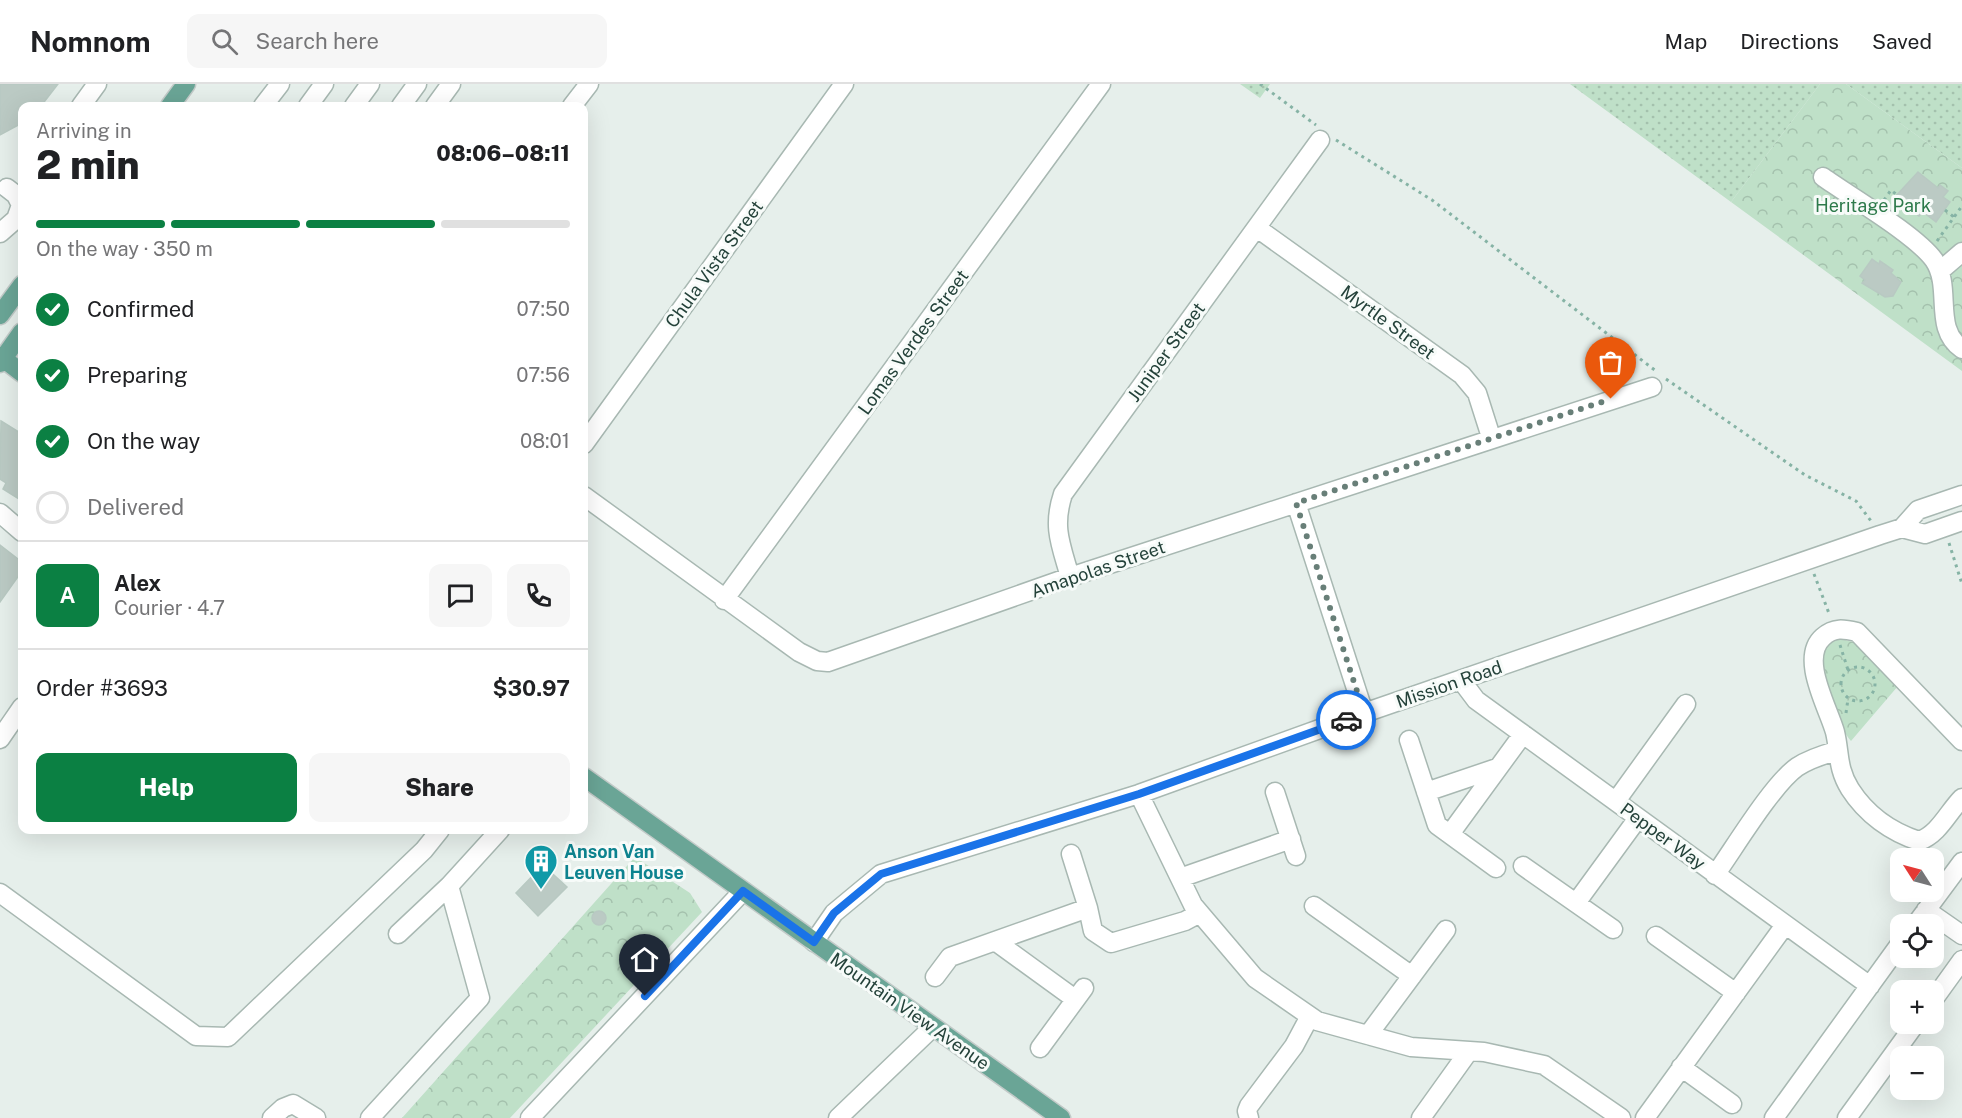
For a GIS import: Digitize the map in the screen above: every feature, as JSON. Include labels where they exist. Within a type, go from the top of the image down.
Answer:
[{"type":"main road","points":[[173,102],[186,84]]},
{"type":"main road","points":[[0,315],[18,290]]},
{"type":"main road","points":[[18,337],[1,360],[18,371]]},
{"type":"main road","name":"Mountain View Avenue","points":[[588,780],[1061,1118]]},
{"type":"street","points":[[84,102],[97,84]]},
{"type":"street","points":[[266,102],[280,84]]},
{"type":"street","points":[[311,102],[324,84]]},
{"type":"street","points":[[357,102],[370,84]]},
{"type":"street","points":[[404,102],[417,84]]},
{"type":"street","points":[[438,102],[451,84]]},
{"type":"street","points":[[575,102],[589,84]]},
{"type":"street","name":"Chula Vista Street","points":[[588,438],[844,84]]},
{"type":"street","name":"Lomas Verdes Street","points":[[724,600],[1101,84]]},
{"type":"street","name":"Juniper Street","points":[[1070,577],[1057,532],[1058,510],[1063,494],[1323,134]]},
{"type":"street","points":[[1822,177],[1916,242],[1932,258],[1940,271],[1946,329],[1955,344],[1962,350]]},
{"type":"street","points":[[10,185],[18,199]]},
{"type":"street","points":[[0,233],[16,219],[18,213]]},
{"type":"street","name":"Myrtle Street","points":[[1257,228],[1462,375],[1477,393],[1491,437]]},
{"type":"street","points":[[1940,271],[1962,252]]},
{"type":"street","name":"Amapolas Street","points":[[588,499],[724,600],[799,652],[817,661],[828,662],[1070,577],[1491,437],[1652,387]]},
{"type":"street","name":"Mission Road","points":[[814,942],[834,913],[881,874],[1139,794],[1364,713],[1902,528],[1918,510],[1962,495]]},
{"type":"street","points":[[1296,503],[1364,713]]},
{"type":"street","points":[[0,513],[18,529]]},
{"type":"street","name":"Mission Road","points":[[1902,528],[1925,534],[1962,521]]},
{"type":"street","points":[[1962,741],[1857,632],[1843,629],[1824,636],[1816,644],[1812,657],[1836,734],[1836,751],[1850,788],[1863,807],[1904,836],[1919,841],[1937,830],[1952,807],[1962,798]]},
{"type":"street","name":"Pepper Way","points":[[1461,680],[1476,700],[1870,986]]},
{"type":"street","points":[[1616,801],[1686,704]]},
{"type":"street","points":[[0,739],[18,713]]},
{"type":"street","points":[[1450,834],[1523,734]]},
{"type":"street","points":[[1408,740],[1437,825],[1496,868]]},
{"type":"street","points":[[1715,875],[1782,782],[1796,768],[1816,756],[1836,751]]},
{"type":"street","points":[[1426,792],[1497,768]]},
{"type":"street","points":[[1179,878],[1294,848],[1275,792]]},
{"type":"street","points":[[1139,794],[1179,878],[1200,913],[1255,978],[1317,1021],[1411,1047],[1469,1051],[1544,1065],[1610,1115]]},
{"type":"street","points":[[1576,903],[1638,818]]},
{"type":"street","points":[[0,893],[196,1036],[228,1037],[424,850],[437,834]]},
{"type":"street","points":[[398,934],[449,886],[496,834]]},
{"type":"street","points":[[1071,854],[1093,931],[1111,943],[1185,921],[1200,913]]},
{"type":"street","points":[[1923,914],[1962,862]]},
{"type":"street","points":[[1523,866],[1613,929]]},
{"type":"street","points":[[370,1118],[480,998],[449,886]]},
{"type":"street","points":[[530,1118],[743,891]]},
{"type":"street","points":[[1314,906],[1412,976]]},
{"type":"street","points":[[935,977],[950,957],[1088,908]]},
{"type":"street","points":[[1645,1118],[1785,925]]},
{"type":"street","points":[[1944,927],[1962,935]]},
{"type":"street","points":[[1368,1035],[1446,930]]},
{"type":"street","points":[[1656,936],[1736,993]]},
{"type":"street","points":[[995,941],[1080,994],[1040,1048]]},
{"type":"street","points":[[1774,1118],[1890,958]]},
{"type":"street","points":[[1944,985],[1962,960]]},
{"type":"street","points":[[1251,1116],[1310,1016]]},
{"type":"street","points":[[838,1118],[933,1027]]},
{"type":"street","points":[[1847,1118],[1908,1034]]},
{"type":"street","points":[[1421,1118],[1469,1051]]},
{"type":"street","points":[[1681,1068],[1732,1104]]},
{"type":"street","points":[[278,1113],[293,1104],[316,1118]]},
{"type":"path","points":[[1260,84],[1323,134],[1432,200],[1671,382],[1805,475],[1856,501],[1881,535]]},
{"type":"path","points":[[1937,241],[1962,206]]},
{"type":"path","points":[[1945,210],[1954,217]]},
{"type":"path","points":[[1863,667],[1874,679],[1873,690],[1866,699],[1854,700],[1844,694],[1841,679],[1848,670],[1863,667]]},
{"type":"green space","points":[[1240,84],[1270,84],[1260,98]]},
{"type":"green space","points":[[1570,84],[1820,84],[1731,202]]},
{"type":"green space","name":"Heritage Park","points":[[1820,84],[1846,84],[1962,168],[1962,371],[1731,202]]},
{"type":"green space","points":[[1846,84],[1962,84],[1962,168]]},
{"type":"green space","points":[[1842,639],[1856,643],[1898,686],[1851,741],[1829,698],[1821,660],[1825,646]]},
{"type":"green space","points":[[635,857],[690,893],[702,912],[510,1118],[402,1118]]},
{"type":"building","points":[[0,84],[58,84],[44,102],[18,102],[18,125],[0,135]]},
{"type":"building","points":[[1918,172],[1938,188],[1940,185],[1948,191],[1943,197],[1950,202],[1936,222],[1923,212],[1919,216],[1895,197]]},
{"type":"building","points":[[1872,259],[1879,264],[1880,261],[1893,270],[1891,273],[1901,282],[1893,296],[1885,297],[1862,283],[1865,280],[1860,276]]},
{"type":"building","points":[[1,421],[18,432],[18,498],[3,489],[6,483],[0,479]]},
{"type":"building","points":[[0,545],[18,559],[18,577],[0,602]]},
{"type":"building","name":"Anson Van Leuven House","points":[[543,865],[567,887],[538,916],[516,893]]},
{"type":"building","points":[[599,911],[604,913],[606,918],[604,923],[599,925],[594,923],[592,918],[594,913]]},
{"type":"way so far","points":[[1346,720],[1364,713],[1296,503],[1611,399]]},
{"type":"place","name":"Anson Van Leuven House","points":[[541,890]]},
{"type":"route","points":[[645,996],[743,891],[814,942],[834,913],[881,874],[1139,794],[1346,720]]}]
